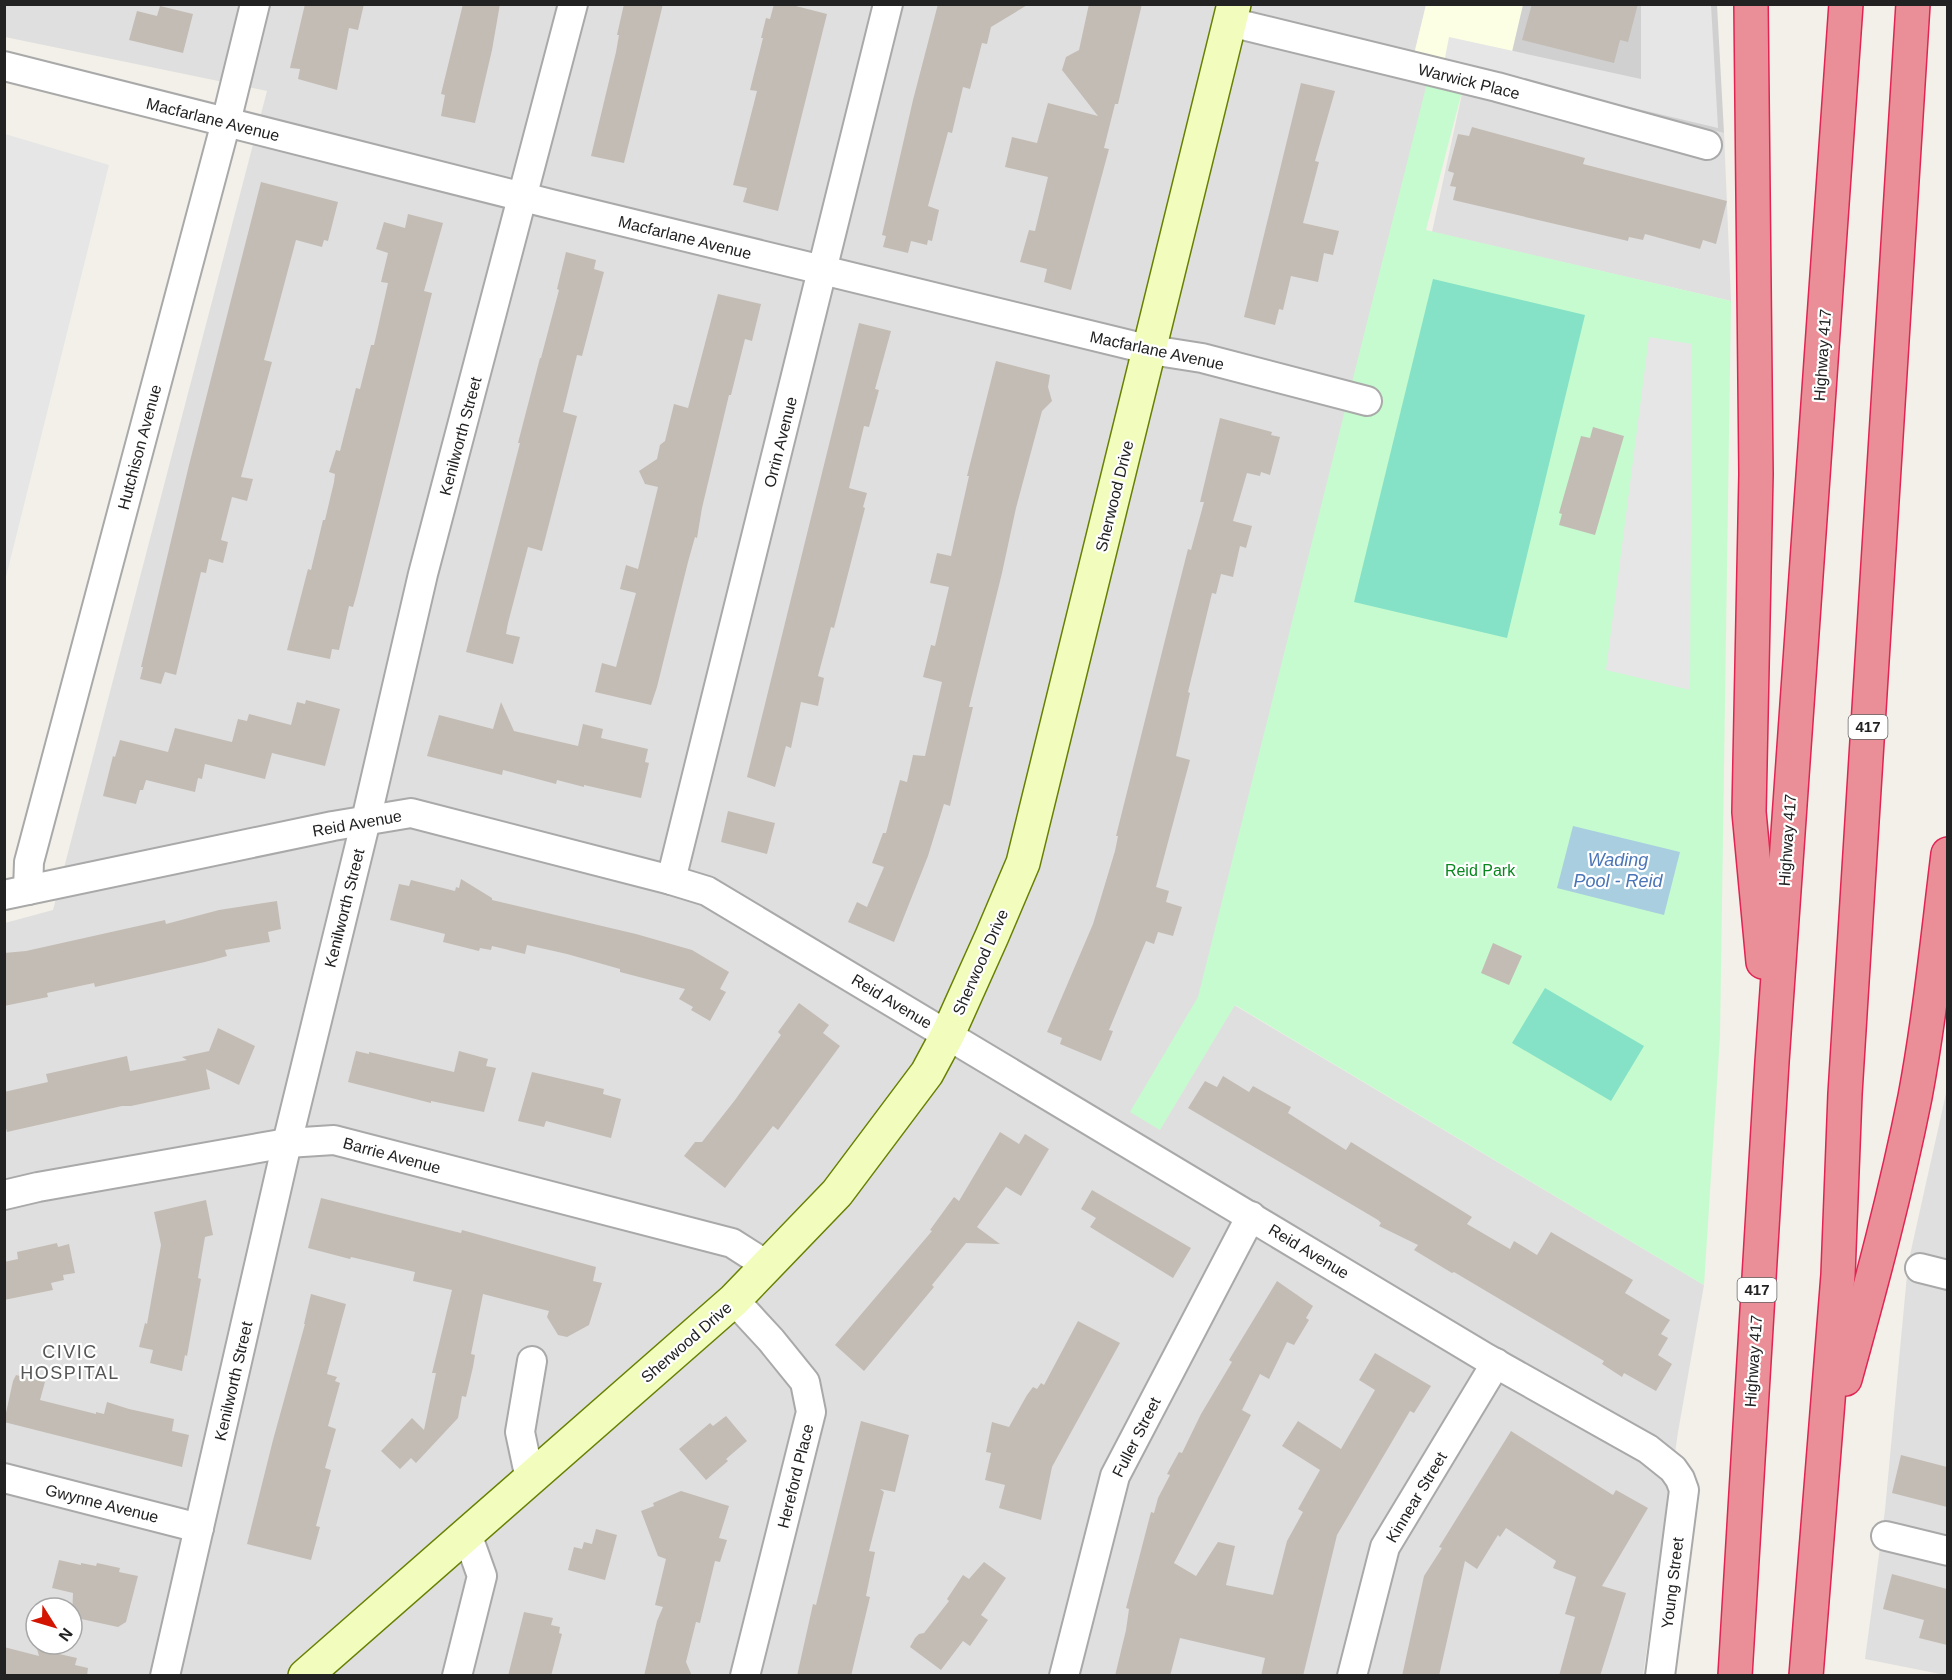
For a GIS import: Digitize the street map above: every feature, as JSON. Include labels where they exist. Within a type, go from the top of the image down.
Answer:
[{"type":"highway","points":[[1751,4],[1756,474],[1749,812],[1772,1062]]},
{"type":"highway","name":"Highway 417","points":[[1735,1676],[1772,1062],[1846,4]]},
{"type":"highway","name":"417","points":[[1806,1676],[1838,1275],[1845,1094],[1913,4]]},
{"type":"highway","points":[[1825,1450],[1881,1249],[1915,1097],[1929,1008],[1947,854]]},
{"type":"street","name":"Hutchison Avenue","points":[[16,892],[32,853],[226,122],[255,4]]},
{"type":"street","name":"Kenilworth Street","points":[[165,1676],[287,1143],[423,574],[573,4]]},
{"type":"street","name":"Orrin Avenue","points":[[671,880],[888,4]]},
{"type":"street","name":"Warwick Place","points":[[1232,13],[1707,145]]},
{"type":"street","name":"Sherwood Drive","points":[[305,1676],[734,1300],[837,1193],[927,1073],[948,1034],[993,936],[1023,863],[1232,13]]},
{"type":"street","name":"Macfarlane Avenue","points":[[4,66],[524,197],[1150,350],[1202,358],[1366,401]]},
{"type":"street","name":"Reid Avenue","points":[[16,892],[366,820],[411,813],[707,891],[1496,1363],[1648,1449],[1673,1469],[1684,1491]]},
{"type":"street","name":"Barrie Avenue","points":[[4,1195],[38,1186],[287,1143],[334,1140],[732,1243],[768,1266]]},
{"type":"street","name":"Fuller Street","points":[[1064,1676],[1115,1476],[1251,1216]]},
{"type":"street","points":[[1920,1268],[1947,1275]]},
{"type":"street","name":"Hereford Place","points":[[734,1300],[805,1382],[811,1412],[745,1676]]},
{"type":"street","points":[[530,1479],[520,1432],[532,1361]]},
{"type":"street","name":"Kinnear Street","points":[[1352,1676],[1385,1547],[1496,1363]]},
{"type":"street","name":"Gwynne Avenue","points":[[4,1479],[199,1528]]},
{"type":"street","name":"Young Street","points":[[1660,1676],[1684,1491]]},
{"type":"street","points":[[457,1676],[482,1576],[466,1534]]},
{"type":"street","points":[[1886,1536],[1947,1551]]},
{"type":"shaded area","points":[[5,5],[1426,5],[1413,58],[1724,133],[1731,301],[1432,232],[1465,80],[1431,72],[1234,1005],[1704,1285],[1678,1432],[1643,1675],[5,1676],[5,923],[53,910],[267,91],[5,37]]},
{"type":"shaded area","points":[[1426,5],[1523,5],[1505,82],[1413,59]]},
{"type":"shaded area","points":[[1523,5],[1717,5],[1724,133],[1505,82]]},
{"type":"shaded area","points":[[1641,5],[1711,5],[1718,128],[1444,63],[1449,37],[1641,79]]},
{"type":"shaded area","points":[[4,134],[109,165],[5,581]]},
{"type":"shaded area","points":[[1649,337],[1692,344],[1690,690],[1606,670]]},
{"type":"shaded area","points":[[1947,1089],[1947,1675],[1945,1675],[1865,1659],[1885,1510],[1908,1264]]},
{"type":"green space","name":"Reid Park","points":[[1430,71],[1465,80],[1426,230],[1731,301],[1720,1036],[1704,1285],[1235,1005],[1160,1130],[1130,1112],[1198,997]]},
{"type":"green space","points":[[1433,279],[1585,315],[1507,638],[1354,602]]},
{"type":"green space","points":[[1545,988],[1644,1046],[1611,1101],[1512,1043]]},
{"type":"water","name":"Wading Pool - Reid","points":[[1573,826],[1680,852],[1664,915],[1557,888]]},
{"type":"building","points":[[305,4],[364,4],[358,30],[349,28],[337,90],[298,79],[300,69],[290,68]]},
{"type":"building","points":[[463,4],[500,4],[475,123],[441,116],[445,95],[441,94]]},
{"type":"building","points":[[624,4],[663,4],[624,163],[591,156],[616,52],[619,35],[617,35]]},
{"type":"building","points":[[774,4],[788,4],[827,14],[778,211],[743,202],[747,188],[733,185],[757,91],[750,90],[763,38],[761,38],[766,18],[770,19]]},
{"type":"building","points":[[938,4],[1029,4],[991,27],[987,44],[982,43],[970,89],[963,87],[952,133],[948,132],[928,206],[939,210],[932,241],[928,240],[927,245],[911,241],[908,253],[883,247],[886,236],[882,235]]},
{"type":"building","points":[[1089,4],[1142,4],[1118,104],[1115,104],[1104,148],[1109,149],[1071,290],[1044,282],[1047,269],[1020,262],[1029,230],[1035,231],[1048,177],[1005,167],[1012,137],[1037,143],[1048,103],[1098,116],[1062,70],[1066,57],[1079,50]]},
{"type":"building","points":[[1532,4],[1638,4],[1628,42],[1620,40],[1614,63],[1522,40]]},
{"type":"building","points":[[160,6],[193,14],[183,53],[129,40],[137,11],[157,16]]},
{"type":"building","points":[[1301,83],[1335,91],[1315,161],[1319,162],[1303,223],[1339,231],[1333,255],[1324,253],[1318,282],[1291,276],[1283,310],[1279,309],[1275,325],[1244,317]]},
{"type":"building","points":[[1472,127],[1585,158],[1583,164],[1727,201],[1716,244],[1703,240],[1700,249],[1645,234],[1643,240],[1629,237],[1628,241],[1453,200],[1456,187],[1450,186],[1454,173],[1448,171],[1458,134],[1469,136]]},
{"type":"building","points":[[261,182],[338,202],[328,241],[324,240],[322,247],[296,240],[264,360],[272,362],[241,477],[253,479],[247,501],[232,497],[221,540],[228,542],[223,563],[209,559],[206,573],[201,572],[176,675],[165,672],[161,684],[140,679],[143,667],[141,667],[189,465]]},
{"type":"building","points":[[408,214],[443,223],[424,291],[432,293],[357,593],[353,607],[349,606],[339,650],[332,649],[330,659],[287,650],[334,482],[335,474],[329,472],[336,450],[340,451],[356,388],[360,389],[371,345],[374,345],[388,283],[381,282],[388,253],[376,249],[384,222],[405,228]]},
{"type":"building","points":[[566,252],[596,260],[594,269],[604,272],[582,356],[577,355],[563,412],[577,416],[542,551],[528,547],[508,623],[506,634],[520,637],[513,664],[466,652],[559,290],[557,289]]},
{"type":"building","points":[[718,294],[761,304],[752,341],[745,339],[731,395],[729,395],[697,538],[695,537],[688,562],[657,687],[651,705],[595,692],[602,663],[616,667],[636,593],[620,589],[626,565],[638,569],[658,487],[645,484],[639,471],[657,459],[660,445],[665,441],[674,404],[688,408]]},
{"type":"building","points":[[859,323],[891,331],[875,389],[879,390],[869,427],[864,426],[849,488],[867,493],[863,507],[865,508],[834,628],[831,627],[818,676],[824,678],[818,706],[801,702],[791,748],[786,746],[775,787],[747,777]]},
{"type":"building","points":[[996,361],[1050,375],[1048,387],[1052,401],[1042,411],[1016,508],[969,707],[973,707],[950,806],[944,804],[928,856],[894,942],[848,922],[857,902],[867,907],[884,867],[872,863],[883,833],[886,833],[900,780],[907,782],[913,755],[925,756],[942,682],[923,677],[931,645],[935,646],[949,587],[930,583],[937,553],[951,556],[969,476],[967,476]]},
{"type":"building","points":[[1220,418],[1272,432],[1271,435],[1280,437],[1270,475],[1261,472],[1260,476],[1247,473],[1233,521],[1252,526],[1246,548],[1240,546],[1233,577],[1221,574],[1216,594],[1212,593],[1188,692],[1190,693],[1176,756],[1190,760],[1156,887],[1169,891],[1166,902],[1182,907],[1173,936],[1158,932],[1154,944],[1146,941],[1109,1030],[1113,1031],[1101,1061],[1060,1044],[1062,1038],[1047,1032],[1093,924],[1115,851],[1118,836],[1116,836],[1188,549],[1191,550],[1204,502],[1200,502]]},
{"type":"building","points":[[1593,427],[1624,436],[1595,535],[1559,525],[1562,514],[1559,513],[1581,436],[1590,438]]},
{"type":"building","points":[[306,700],[340,709],[325,766],[272,753],[265,779],[205,764],[202,779],[198,778],[195,792],[146,780],[136,804],[103,796],[113,756],[115,757],[120,740],[168,752],[175,728],[232,742],[238,719],[247,721],[249,714],[291,725],[297,702],[305,704]]},
{"type":"building","points":[[501,702],[514,731],[578,746],[583,724],[603,729],[601,738],[648,749],[645,762],[649,763],[641,798],[557,780],[556,784],[503,770],[502,775],[427,756],[439,715],[493,729]]},
{"type":"building","points":[[728,811],[775,823],[767,854],[721,842]]},
{"type":"building","points":[[461,879],[492,900],[636,934],[692,950],[729,972],[720,989],[726,992],[710,1021],[691,1010],[693,1007],[679,999],[685,989],[620,972],[620,969],[567,954],[527,945],[525,954],[492,946],[491,950],[480,948],[479,951],[443,942],[445,934],[390,920],[399,884],[409,886],[411,880],[455,891],[456,887],[459,888]]},
{"type":"building","points":[[277,901],[281,929],[268,932],[270,942],[225,950],[227,956],[205,962],[95,987],[94,983],[47,993],[48,997],[4,1006],[4,953],[26,951],[165,920],[166,924],[219,910]]},
{"type":"building","points":[[1493,943],[1522,956],[1509,985],[1481,973]]},
{"type":"building","points":[[799,1003],[829,1025],[823,1033],[840,1046],[778,1130],[773,1126],[725,1188],[684,1156],[695,1142],[702,1142],[735,1100],[781,1035],[778,1032]]},
{"type":"building","points":[[218,1028],[255,1046],[239,1085],[206,1069],[210,1089],[7,1132],[4,1121],[4,1092],[48,1082],[46,1074],[127,1056],[130,1071],[187,1060],[182,1057],[209,1051]]},
{"type":"building","points":[[356,1051],[454,1072],[459,1051],[488,1059],[486,1066],[496,1068],[484,1112],[431,1101],[431,1103],[348,1082]]},
{"type":"building","points":[[532,1072],[604,1089],[603,1094],[621,1099],[611,1138],[546,1121],[544,1127],[518,1121]]},
{"type":"building","points":[[1223,1076],[1249,1092],[1253,1086],[1291,1107],[1288,1113],[1346,1150],[1351,1142],[1472,1217],[1467,1224],[1510,1249],[1514,1241],[1537,1255],[1551,1232],[1633,1280],[1625,1293],[1670,1320],[1661,1334],[1668,1338],[1658,1355],[1672,1364],[1656,1391],[1624,1373],[1622,1377],[1602,1364],[1604,1361],[1414,1250],[1418,1245],[1379,1226],[1381,1223],[1378,1220],[1188,1108],[1205,1081],[1217,1087]]},
{"type":"building","points":[[1000,1132],[1019,1144],[1025,1134],[1049,1149],[1021,1196],[1006,1187],[977,1227],[1000,1244],[966,1243],[932,1285],[934,1287],[864,1371],[835,1345],[932,1231],[930,1230],[954,1197],[959,1201]]},
{"type":"building","points":[[1092,1190],[1191,1248],[1173,1278],[1090,1227],[1096,1218],[1081,1209]]},
{"type":"building","points":[[321,1198],[461,1233],[462,1230],[596,1267],[593,1281],[602,1283],[589,1325],[567,1337],[558,1335],[547,1317],[549,1311],[483,1294],[471,1354],[475,1355],[473,1367],[466,1397],[462,1396],[458,1418],[416,1463],[411,1458],[400,1469],[381,1451],[412,1418],[424,1430],[436,1373],[432,1373],[452,1290],[413,1281],[415,1272],[308,1248]]},
{"type":"building","points":[[206,1200],[213,1235],[205,1237],[198,1278],[201,1279],[187,1356],[185,1355],[182,1371],[150,1363],[153,1350],[139,1347],[145,1323],[147,1324],[161,1245],[154,1212]]},
{"type":"building","points":[[57,1243],[58,1247],[69,1244],[75,1273],[63,1275],[64,1280],[51,1283],[53,1290],[4,1300],[4,1262],[18,1259],[17,1252]]},
{"type":"building","points":[[1277,1281],[1313,1306],[1306,1318],[1309,1320],[1294,1345],[1287,1342],[1269,1379],[1260,1374],[1242,1410],[1251,1415],[1174,1563],[1196,1576],[1218,1542],[1235,1546],[1226,1585],[1273,1595],[1287,1541],[1303,1512],[1298,1509],[1320,1470],[1282,1446],[1298,1421],[1341,1449],[1375,1390],[1359,1380],[1375,1353],[1431,1386],[1414,1413],[1410,1411],[1337,1535],[1303,1676],[1261,1676],[1265,1658],[1180,1638],[1170,1676],[1115,1676],[1126,1630],[1129,1609],[1126,1608],[1151,1512],[1154,1513],[1158,1498],[1170,1475],[1167,1474],[1179,1452],[1182,1453],[1201,1414],[1232,1362],[1229,1360]]},
{"type":"building","points":[[311,1294],[346,1304],[327,1374],[337,1377],[335,1381],[340,1383],[328,1426],[336,1429],[325,1468],[331,1470],[316,1526],[320,1527],[311,1560],[247,1544]]},
{"type":"building","points":[[1078,1321],[1120,1343],[1052,1467],[1041,1520],[999,1508],[1005,1485],[985,1480],[991,1453],[986,1452],[992,1422],[1009,1427],[1033,1387],[1037,1389],[1041,1383],[1044,1385]]},
{"type":"building","points":[[16,1375],[45,1382],[40,1400],[96,1414],[96,1412],[104,1414],[107,1402],[174,1419],[172,1431],[189,1435],[182,1467],[4,1422]]},
{"type":"building","points":[[726,1416],[747,1441],[706,1480],[679,1449],[710,1423],[713,1426]]},
{"type":"building","points":[[861,1421],[909,1435],[895,1492],[880,1489],[884,1492],[869,1551],[875,1552],[866,1596],[870,1597],[851,1676],[797,1676],[813,1604],[816,1605]]},
{"type":"building","points":[[1511,1431],[1613,1495],[1616,1490],[1648,1508],[1602,1586],[1626,1593],[1600,1676],[1559,1676],[1575,1617],[1565,1614],[1576,1577],[1553,1568],[1556,1561],[1506,1528],[1500,1537],[1498,1535],[1477,1569],[1465,1561],[1439,1676],[1402,1676],[1424,1576],[1442,1548],[1439,1547]]},
{"type":"building","points":[[1901,1455],[1947,1467],[1947,1507],[1892,1493]]},
{"type":"building","points":[[681,1491],[729,1506],[719,1538],[727,1540],[720,1562],[715,1561],[700,1623],[696,1622],[686,1662],[692,1676],[644,1676],[657,1621],[663,1607],[655,1605],[666,1559],[658,1556],[641,1511]]},
{"type":"building","points":[[596,1529],[617,1535],[605,1580],[568,1570],[574,1547],[582,1549],[584,1542],[592,1544]]},
{"type":"building","points":[[59,1560],[81,1565],[81,1563],[96,1566],[97,1563],[120,1568],[119,1572],[138,1576],[126,1622],[118,1627],[84,1620],[84,1596],[73,1596],[73,1593],[52,1588]]},
{"type":"building","points":[[984,1562],[1006,1578],[981,1615],[988,1620],[970,1646],[963,1641],[941,1670],[910,1647],[915,1638],[924,1633],[949,1601],[947,1599],[963,1575],[969,1579]]},
{"type":"building","points":[[1892,1574],[1947,1589],[1947,1645],[1919,1638],[1924,1620],[1883,1609]]},
{"type":"building","points":[[524,1612],[553,1618],[551,1625],[560,1627],[559,1633],[562,1634],[551,1676],[508,1676]]},
{"type":"building","points":[[4,1647],[24,1652],[24,1656],[77,1658],[75,1665],[88,1668],[87,1676],[4,1676]]},
{"type":"district","name":"CIVIC HOSPITAL","points":[[70,1362]]}]
